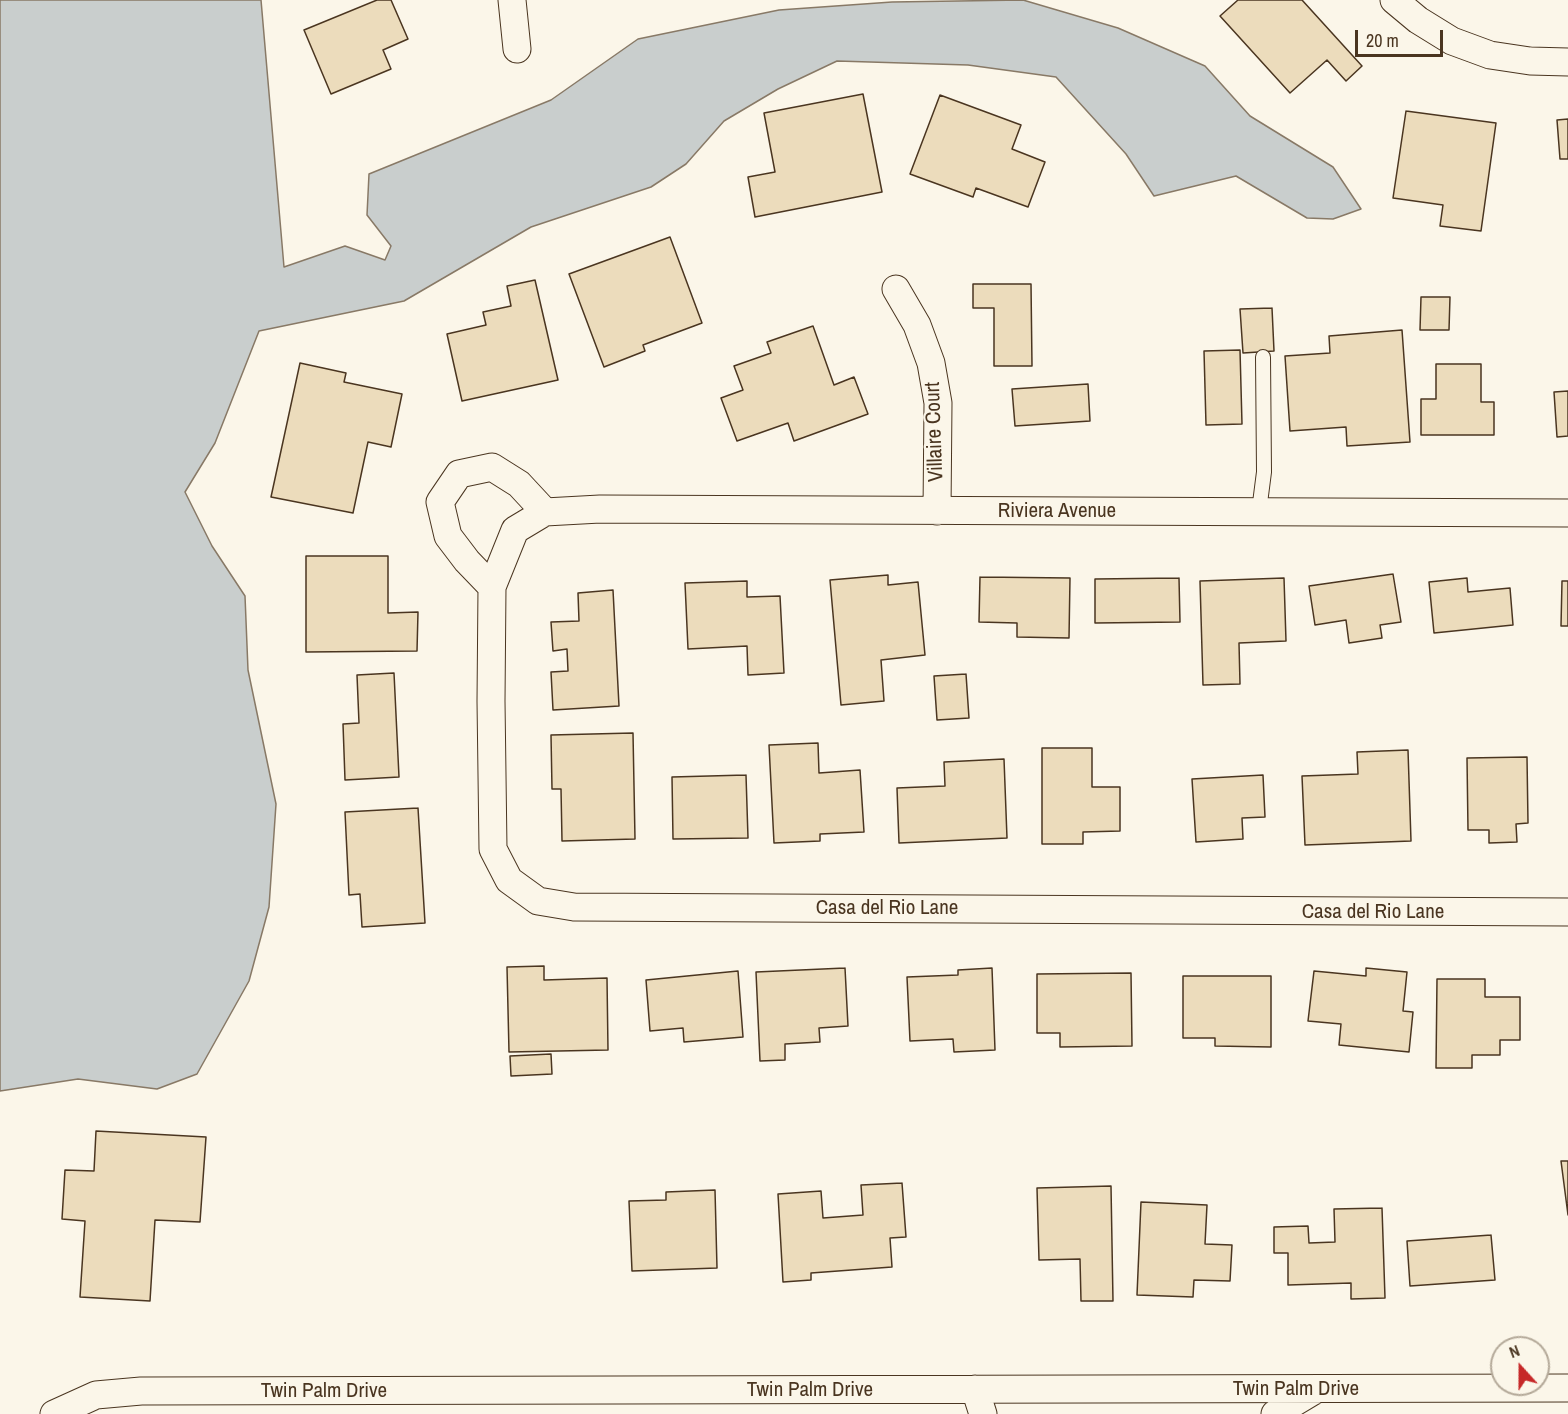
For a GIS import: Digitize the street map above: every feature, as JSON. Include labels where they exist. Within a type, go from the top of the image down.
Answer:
[{"type":"street","points":[[512,0],[518,49]]},
{"type":"street","points":[[1394,0],[1418,20],[1452,41],[1490,56],[1530,61],[1568,62]]},
{"type":"street","name":"Villaire Court","points":[[896,289],[917,325],[927,353],[938,403],[937,511]]},
{"type":"street","points":[[492,587],[448,536],[440,502],[459,474],[492,467],[519,484],[545,512]]},
{"type":"street","name":"Riviera Avenue","points":[[492,587],[515,530],[545,512],[600,509],[1568,513]]},
{"type":"street","name":"Casa del Rio Lane","points":[[492,587],[493,849],[509,880],[538,901],[586,907],[1568,912]]},
{"type":"street","name":"Twin Palm Drive","points":[[55,1413],[96,1395],[141,1391],[979,1402],[1316,1389],[1568,1388]]},
{"type":"street","points":[[1275,1414],[1316,1389]]},
{"type":"lane","points":[[1259,511],[1264,472],[1263,357]]},
{"type":"shaded area","points":[[0,0],[261,0],[284,267],[345,246],[385,260],[391,246],[367,215],[369,174],[551,100],[638,39],[779,10],[892,2],[1023,0],[1118,28],[1205,66],[1250,116],[1333,167],[1361,209],[1333,219],[1307,218],[1236,176],[1154,196],[1126,154],[1056,77],[968,65],[837,61],[778,89],[724,121],[686,164],[651,187],[531,227],[404,301],[259,331],[215,443],[185,492],[212,546],[245,596],[248,670],[276,804],[269,907],[249,981],[197,1074],[157,1089],[78,1079],[0,1091]]},
{"type":"building","points":[[377,0],[391,0],[408,39],[383,50],[391,69],[331,94],[304,30]]},
{"type":"building","points":[[1238,0],[1302,0],[1362,66],[1346,81],[1327,60],[1290,93],[1220,16]]},
{"type":"building","points":[[863,94],[882,192],[755,217],[748,177],[775,172],[764,113]]},
{"type":"building","points":[[940,95],[1021,125],[1012,149],[1045,162],[1028,207],[976,188],[973,197],[910,174]]},
{"type":"building","points":[[1406,111],[1496,123],[1481,231],[1440,226],[1443,205],[1393,198]]},
{"type":"building","points":[[1568,119],[1568,159],[1560,159],[1557,120]]},
{"type":"building","points":[[670,237],[702,323],[643,345],[645,351],[604,367],[569,274]]},
{"type":"building","points":[[535,280],[558,380],[462,401],[447,334],[486,325],[483,312],[511,306],[507,286]]},
{"type":"building","points":[[973,284],[1031,284],[1032,366],[994,366],[994,308],[973,308]]},
{"type":"building","points":[[1421,297],[1450,297],[1449,330],[1420,330]]},
{"type":"building","points":[[1272,308],[1274,351],[1243,353],[1240,309]]},
{"type":"building","points":[[813,326],[834,385],[854,377],[868,414],[794,441],[788,423],[737,441],[721,398],[743,390],[734,366],[771,353],[767,342]]},
{"type":"building","points":[[1402,330],[1410,442],[1347,446],[1346,427],[1290,431],[1285,356],[1330,353],[1329,336]]},
{"type":"building","points":[[1240,350],[1242,424],[1206,425],[1204,351]]},
{"type":"building","points":[[300,363],[346,373],[344,382],[402,394],[391,447],[368,442],[353,513],[271,497]]},
{"type":"building","points":[[1436,364],[1481,364],[1481,402],[1494,402],[1494,435],[1421,435],[1421,399],[1436,399]]},
{"type":"building","points":[[1088,384],[1090,421],[1015,426],[1012,389]]},
{"type":"building","points":[[1568,391],[1568,436],[1557,437],[1554,392]]},
{"type":"building","points":[[306,556],[388,556],[388,613],[418,612],[417,651],[306,652]]},
{"type":"building","points":[[1393,574],[1401,622],[1380,625],[1382,638],[1349,643],[1346,620],[1315,625],[1309,586]]},
{"type":"building","points":[[888,575],[888,585],[918,582],[925,655],[881,660],[884,701],[841,705],[830,580]]},
{"type":"building","points":[[980,577],[1070,578],[1069,638],[1017,637],[1017,623],[979,622]]},
{"type":"building","points":[[1179,578],[1180,622],[1095,623],[1095,579]]},
{"type":"building","points":[[1284,578],[1286,641],[1239,643],[1240,684],[1203,685],[1200,581]]},
{"type":"building","points":[[1467,578],[1468,592],[1510,588],[1513,625],[1434,633],[1429,582]]},
{"type":"building","points":[[747,581],[747,597],[780,596],[784,673],[748,675],[747,646],[688,649],[685,583]]},
{"type":"building","points":[[1562,581],[1568,581],[1568,626],[1561,626]]},
{"type":"building","points":[[613,590],[619,706],[553,710],[551,672],[568,671],[567,649],[553,651],[551,622],[579,621],[578,593]]},
{"type":"building","points":[[394,673],[399,777],[345,780],[343,724],[359,723],[357,675]]},
{"type":"building","points":[[966,674],[969,718],[937,720],[934,676]]},
{"type":"building","points":[[633,733],[635,839],[562,841],[561,789],[552,789],[551,735]]},
{"type":"building","points":[[818,743],[819,773],[860,770],[864,832],[820,834],[820,841],[774,843],[769,745]]},
{"type":"building","points":[[1042,748],[1092,748],[1092,787],[1120,787],[1120,831],[1083,832],[1083,844],[1042,844]]},
{"type":"building","points":[[1408,750],[1411,841],[1305,845],[1302,776],[1358,774],[1357,752]]},
{"type":"building","points":[[1527,757],[1528,823],[1516,824],[1517,842],[1489,843],[1489,830],[1468,830],[1467,758]]},
{"type":"building","points":[[1004,759],[1007,838],[899,843],[897,788],[945,786],[944,762]]},
{"type":"building","points":[[746,775],[748,838],[673,839],[672,777]]},
{"type":"building","points":[[1263,775],[1265,817],[1242,818],[1243,839],[1196,842],[1192,779]]},
{"type":"building","points":[[418,808],[425,923],[362,927],[360,894],[349,895],[345,812]]},
{"type":"building","points":[[544,966],[544,980],[607,978],[608,1050],[509,1052],[507,967]]},
{"type":"building","points":[[845,968],[848,1026],[819,1028],[820,1042],[785,1044],[785,1060],[760,1061],[756,972]]},
{"type":"building","points":[[992,968],[995,1050],[954,1052],[953,1039],[910,1041],[907,977],[958,975],[958,970]]},
{"type":"building","points":[[1366,968],[1407,972],[1403,1011],[1413,1012],[1409,1052],[1339,1045],[1341,1024],[1308,1021],[1314,971],[1366,976]]},
{"type":"building","points":[[738,971],[743,1037],[684,1042],[683,1028],[650,1031],[646,980]]},
{"type":"building","points":[[1131,973],[1132,1046],[1060,1047],[1060,1033],[1037,1033],[1037,974]]},
{"type":"building","points":[[1183,976],[1271,976],[1271,1047],[1215,1046],[1215,1038],[1183,1038]]},
{"type":"building","points":[[1437,979],[1485,979],[1485,997],[1520,997],[1520,1040],[1500,1040],[1500,1055],[1472,1055],[1472,1068],[1436,1068]]},
{"type":"building","points":[[551,1054],[552,1074],[511,1076],[510,1056]]},
{"type":"building","points":[[96,1131],[206,1137],[200,1222],[155,1220],[150,1301],[80,1297],[85,1221],[62,1219],[65,1170],[94,1171]]},
{"type":"building","points":[[1561,1161],[1568,1161],[1568,1215]]},
{"type":"building","points":[[902,1183],[906,1237],[890,1238],[892,1267],[811,1273],[811,1280],[783,1282],[778,1194],[821,1191],[823,1218],[863,1215],[861,1185]]},
{"type":"building","points":[[1111,1186],[1113,1301],[1081,1301],[1080,1259],[1039,1260],[1037,1188]]},
{"type":"building","points":[[715,1190],[717,1268],[632,1271],[629,1201],[666,1200],[666,1192]]},
{"type":"building","points":[[1141,1202],[1207,1205],[1205,1244],[1232,1245],[1230,1281],[1194,1280],[1193,1297],[1137,1295]]},
{"type":"building","points":[[1382,1208],[1385,1298],[1351,1299],[1351,1283],[1288,1285],[1288,1253],[1274,1253],[1274,1227],[1308,1226],[1309,1243],[1335,1242],[1334,1209]]},
{"type":"building","points":[[1491,1235],[1495,1280],[1410,1286],[1407,1241]]}]
